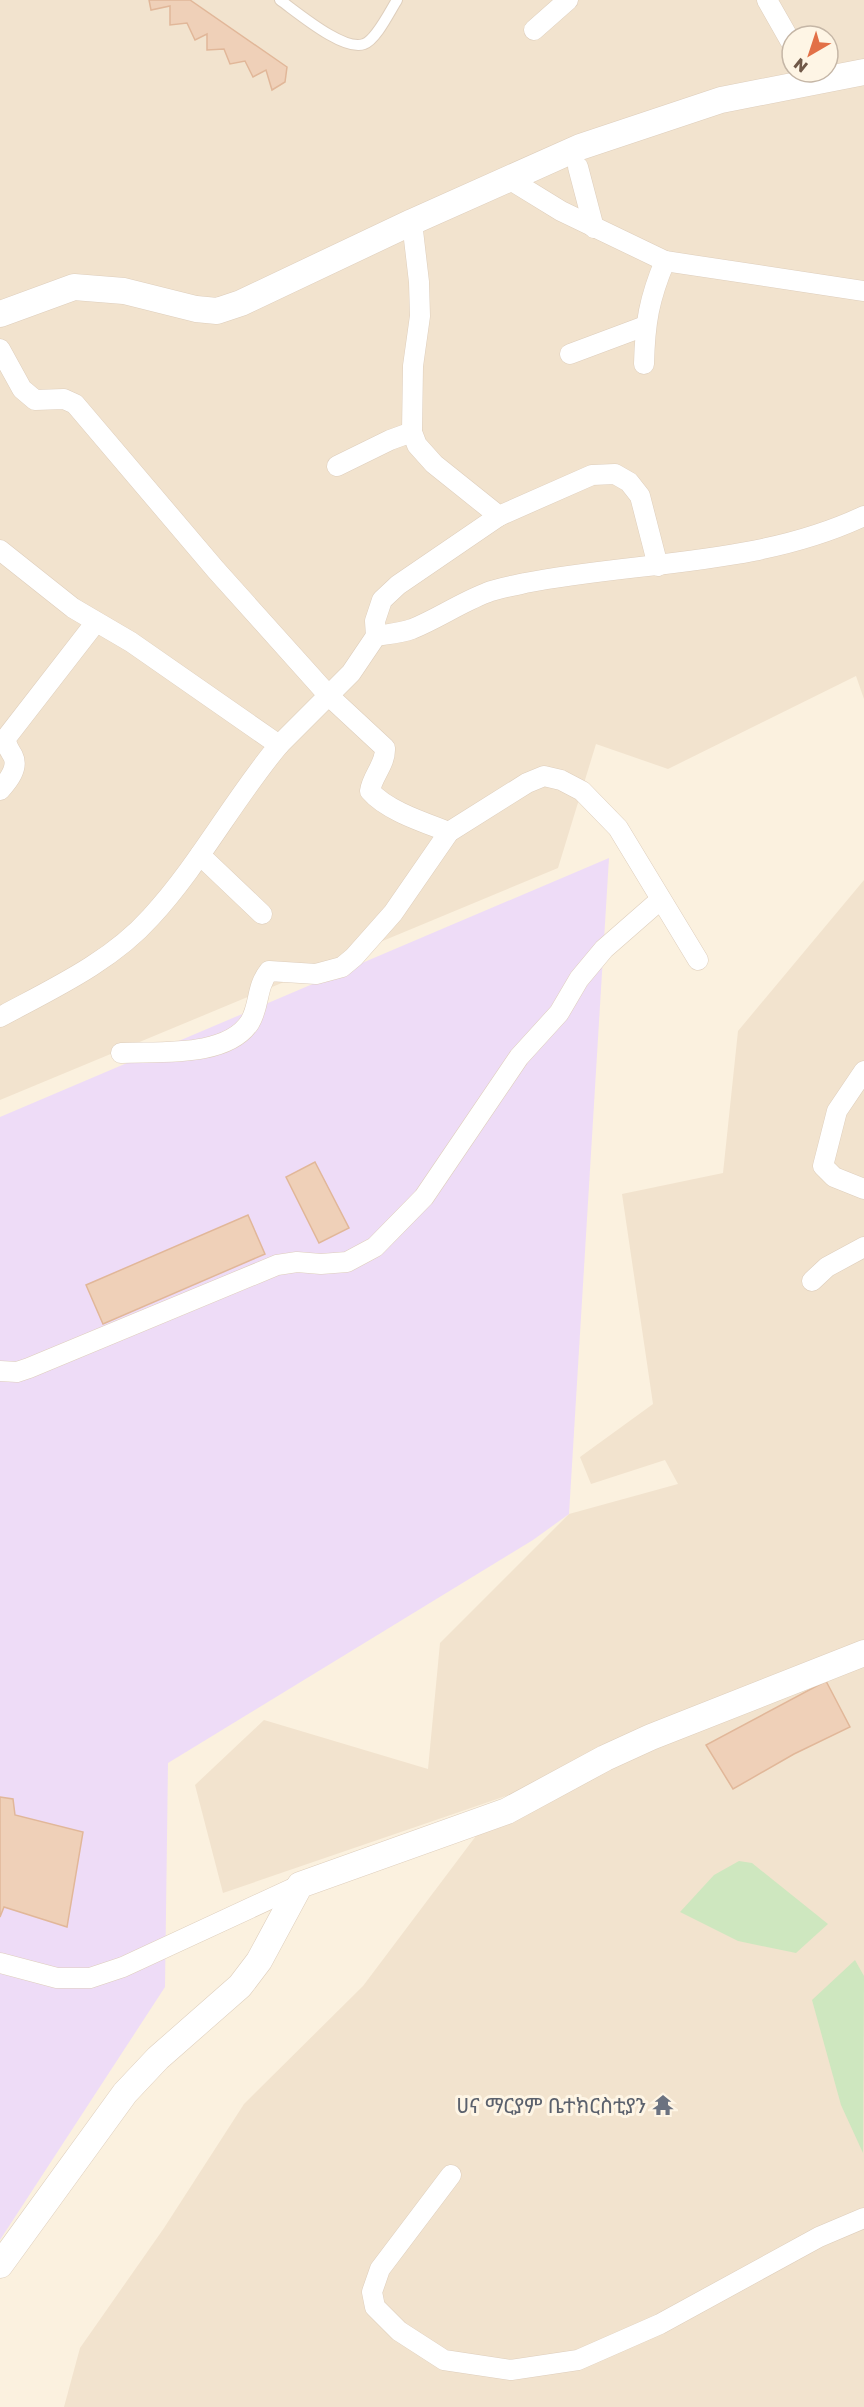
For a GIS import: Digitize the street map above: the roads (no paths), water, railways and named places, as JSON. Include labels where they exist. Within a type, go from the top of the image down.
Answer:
[{"type":"street","points":[[534,30],[568,0]]},
{"type":"street","points":[[767,0],[781,24]]},
{"type":"street","points":[[840,75],[864,72]]},
{"type":"street","points":[[0,314],[74,287],[123,291],[196,309],[217,311],[241,303],[412,222],[580,147],[671,115],[786,84]]},
{"type":"street","points":[[578,166],[594,228]]},
{"type":"street","points":[[510,179],[594,228],[665,261],[864,291]]},
{"type":"street","points":[[412,222],[419,282],[420,316],[413,366],[412,432],[417,445],[434,464],[499,516]]},
{"type":"street","points":[[644,364],[645,326],[652,290],[665,261]]},
{"type":"street","points":[[570,354],[645,326]]},
{"type":"street","points":[[0,349],[22,389],[35,400],[63,399],[75,404],[88,417],[216,570],[329,696],[385,748],[386,755],[371,783],[370,791],[376,799],[422,822],[449,832]]},
{"type":"street","points":[[337,466],[412,432]]},
{"type":"street","points":[[0,1017],[59,986],[123,944],[152,917],[200,855],[257,771],[279,745],[351,673],[376,636],[375,621],[382,600],[398,585],[499,516],[592,476],[615,474],[629,482],[640,496],[658,566]]},
{"type":"street","points":[[376,636],[409,630],[486,593],[525,583],[580,574],[709,560],[797,540],[843,526],[864,516]]},
{"type":"street","points":[[0,550],[73,608],[131,642],[279,745]]},
{"type":"street","points":[[0,790],[14,770],[15,759],[6,746],[6,738],[96,622]]},
{"type":"street","points":[[121,1053],[185,1050],[224,1044],[237,1037],[255,1012],[259,988],[270,971],[316,974],[342,967],[354,957],[393,913],[449,832],[526,783],[543,776],[561,780],[582,791],[618,828],[698,960]]},
{"type":"street","points":[[200,855],[262,914]]},
{"type":"street","points":[[0,1371],[17,1372],[29,1368],[277,1265],[297,1262],[321,1264],[347,1262],[375,1247],[424,1197],[519,1057],[559,1013],[579,979],[604,949],[660,900]]},
{"type":"street","points":[[864,1071],[837,1111],[823,1166],[834,1177],[864,1189]]},
{"type":"street","points":[[812,1281],[827,1267],[864,1247]]},
{"type":"street","points":[[0,1963],[57,1978],[90,1978],[123,1967],[300,1885],[507,1811],[605,1758],[651,1737],[864,1653]]},
{"type":"street","points":[[0,2265],[125,2093],[158,2058],[240,1986],[253,1970],[275,1934],[300,1885]]},
{"type":"street","points":[[451,2175],[380,2269],[372,2292],[375,2307],[399,2331],[444,2360],[511,2370],[578,2360],[660,2324],[819,2237],[864,2218]]},
{"type":"lane","points":[[280,0],[336,39],[352,45],[365,44],[376,33],[397,0]]},
{"type":"place","name":"ሀና ማርያም ቤተክርስቲያን","points":[[663,2105]]}]
